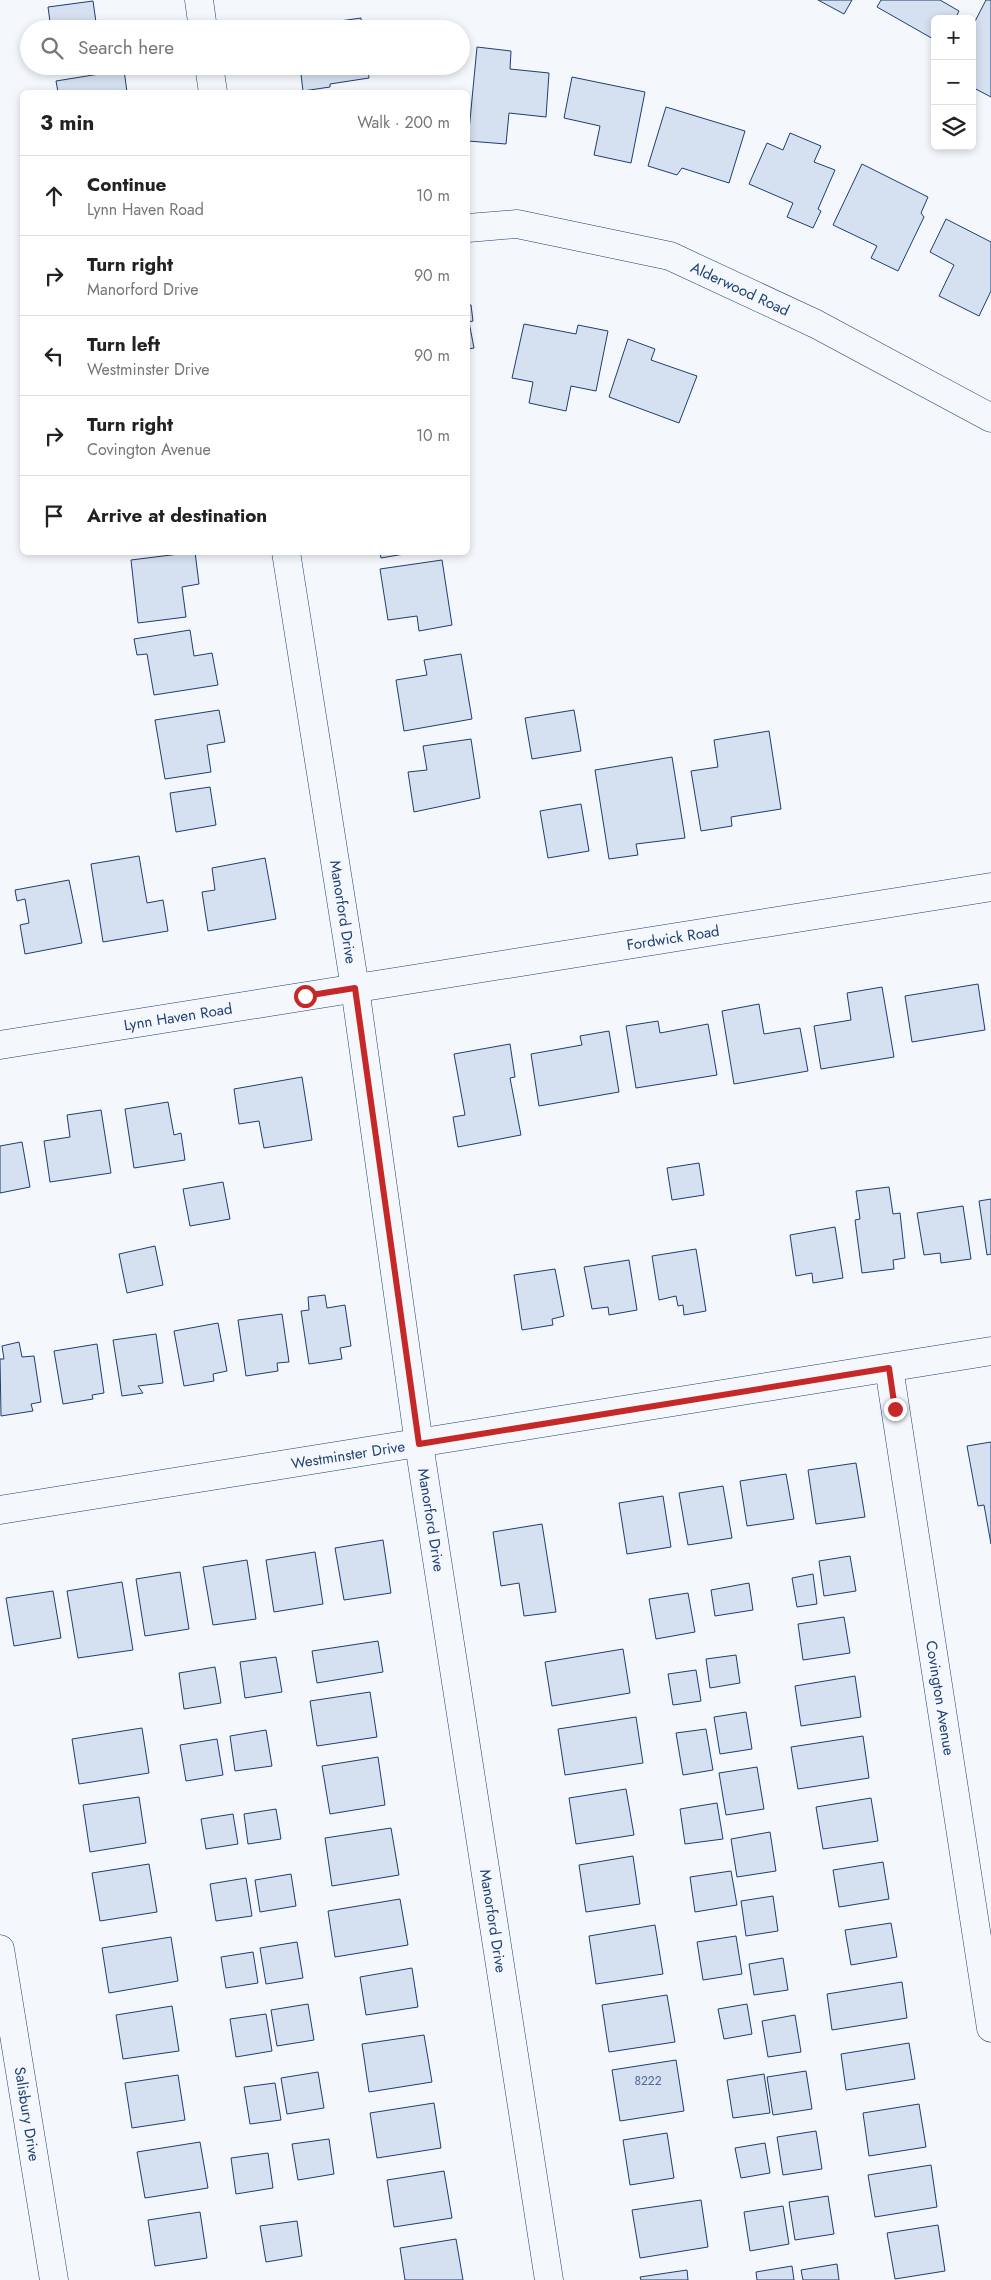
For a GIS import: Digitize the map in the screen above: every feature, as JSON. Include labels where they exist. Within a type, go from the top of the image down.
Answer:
[{"type":"street","points":[[199,0],[202,20]]},
{"type":"street","points":[[210,75],[213,90]]},
{"type":"street","name":"Alderwood Road","points":[[470,228],[517,224],[670,256],[816,324],[991,418]]},
{"type":"street","name":"Manorford Drive","points":[[286,555],[355,988],[419,1444],[549,2280]]},
{"type":"street","name":"Fordwick Road","points":[[355,988],[991,887]]},
{"type":"street","name":"Lynn Haven Road","points":[[0,1045],[355,988]]},
{"type":"street","name":"Westminster Drive","points":[[0,1510],[991,1351]]},
{"type":"street","name":"Covington Avenue","points":[[889,1368],[991,2028]]},
{"type":"street","name":"Salisbury Drive","points":[[0,1949],[54,2280]]},
{"type":"building","points":[[818,0],[852,0],[844,14]]},
{"type":"building","points":[[881,0],[940,0],[959,11],[957,15],[931,15],[931,38],[877,7]]},
{"type":"building","points":[[986,0],[991,0],[991,97],[976,89],[976,19]]},
{"type":"building","points":[[93,1],[96,20],[50,20],[48,7]]},
{"type":"building","points":[[477,47],[511,51],[510,69],[549,73],[546,117],[509,113],[506,144],[470,141],[470,120]]},
{"type":"building","points":[[93,75],[125,75],[127,90],[58,90],[56,81]]},
{"type":"building","points":[[301,75],[369,75],[369,78],[330,84],[330,87],[303,90]]},
{"type":"building","points":[[572,77],[645,92],[631,163],[594,155],[600,126],[564,118]]},
{"type":"building","points":[[666,107],[745,131],[729,183],[682,168],[677,175],[648,166]]},
{"type":"building","points":[[790,133],[821,146],[814,162],[835,170],[818,209],[821,211],[813,228],[787,217],[793,203],[749,184],[767,143],[783,150]]},
{"type":"building","points":[[862,164],[928,197],[921,213],[924,217],[898,271],[871,258],[877,246],[833,225]]},
{"type":"building","points":[[946,219],[991,242],[991,291],[979,316],[939,296],[954,265],[930,252]]},
{"type":"building","points":[[470,305],[471,305],[473,321],[470,322]]},
{"type":"building","points":[[524,324],[576,334],[578,325],[608,331],[596,391],[571,386],[566,411],[529,403],[533,382],[512,378]]},
{"type":"building","points":[[470,327],[474,348],[470,349]]},
{"type":"building","points":[[628,339],[655,349],[651,360],[697,376],[679,423],[609,397]]},
{"type":"building","points":[[171,555],[195,555],[199,584],[182,587],[186,617],[138,623],[131,560]]},
{"type":"building","points":[[380,555],[398,555],[381,558]]},
{"type":"building","points":[[442,560],[452,625],[419,631],[417,616],[388,620],[380,569]]},
{"type":"building","points":[[190,630],[194,656],[212,653],[218,685],[154,695],[147,654],[137,655],[134,639]]},
{"type":"building","points":[[461,654],[472,719],[404,731],[396,680],[427,675],[424,660]]},
{"type":"building","points":[[219,710],[225,742],[207,745],[211,772],[165,779],[155,720]]},
{"type":"building","points":[[574,710],[581,751],[532,759],[525,718]]},
{"type":"building","points":[[769,731],[781,809],[731,817],[732,826],[701,831],[691,771],[718,767],[714,740]]},
{"type":"building","points":[[471,739],[480,798],[414,812],[408,772],[427,770],[423,746]]},
{"type":"building","points":[[672,757],[685,838],[636,844],[638,855],[609,859],[595,770]]},
{"type":"building","points":[[210,787],[216,825],[176,832],[170,793]]},
{"type":"building","points":[[581,804],[589,851],[548,858],[540,811]]},
{"type":"building","points":[[139,856],[147,903],[163,900],[168,931],[103,942],[91,864]]},
{"type":"building","points":[[265,858],[276,919],[208,931],[202,892],[215,890],[212,868]]},
{"type":"building","points":[[69,880],[82,943],[25,954],[20,925],[29,923],[25,899],[17,901],[15,890]]},
{"type":"building","points":[[978,984],[985,1030],[912,1042],[905,996]]},
{"type":"building","points":[[882,987],[894,1057],[821,1069],[814,1026],[851,1020],[847,993]]},
{"type":"building","points":[[759,1004],[764,1034],[800,1028],[808,1071],[734,1084],[722,1011]]},
{"type":"building","points":[[658,1021],[660,1033],[708,1024],[717,1075],[636,1088],[626,1026]]},
{"type":"building","points":[[609,1031],[619,1092],[539,1106],[531,1054],[582,1045],[580,1036]]},
{"type":"building","points":[[510,1044],[515,1077],[510,1078],[521,1135],[458,1147],[453,1117],[465,1115],[454,1054]]},
{"type":"building","points":[[302,1077],[312,1140],[264,1148],[259,1121],[239,1124],[234,1089]]},
{"type":"building","points":[[168,1102],[174,1135],[181,1133],[185,1160],[134,1168],[125,1109]]},
{"type":"building","points":[[101,1110],[111,1173],[50,1182],[44,1141],[70,1137],[67,1115]]},
{"type":"building","points":[[22,1142],[30,1187],[0,1193],[0,1146]]},
{"type":"building","points":[[699,1163],[704,1195],[672,1200],[667,1168]]},
{"type":"building","points":[[223,1182],[230,1219],[190,1226],[183,1189]]},
{"type":"building","points":[[889,1187],[893,1214],[900,1213],[905,1258],[893,1260],[894,1269],[862,1273],[855,1220],[860,1219],[856,1191]]},
{"type":"building","points":[[991,1199],[991,1254],[987,1255],[979,1201]]},
{"type":"building","points":[[963,1206],[971,1259],[941,1263],[940,1253],[924,1255],[917,1213]]},
{"type":"building","points":[[835,1227],[843,1278],[813,1283],[812,1273],[796,1276],[790,1235]]},
{"type":"building","points":[[155,1246],[163,1285],[127,1293],[119,1254]]},
{"type":"building","points":[[696,1249],[706,1311],[684,1315],[683,1305],[678,1306],[676,1296],[659,1300],[652,1256]]},
{"type":"building","points":[[629,1260],[637,1310],[609,1315],[608,1307],[592,1309],[584,1267]]},
{"type":"building","points":[[555,1269],[564,1316],[552,1319],[553,1325],[522,1330],[514,1275]]},
{"type":"building","points":[[325,1295],[327,1308],[345,1305],[351,1346],[340,1348],[342,1359],[309,1364],[301,1311],[309,1310],[308,1297]]},
{"type":"building","points":[[282,1314],[289,1362],[277,1363],[278,1371],[246,1376],[238,1320]]},
{"type":"building","points":[[218,1323],[227,1371],[213,1374],[214,1381],[184,1386],[174,1331]]},
{"type":"building","points":[[156,1334],[163,1383],[138,1386],[143,1393],[122,1396],[113,1340]]},
{"type":"building","points":[[19,1342],[22,1357],[34,1356],[41,1402],[31,1404],[33,1411],[1,1416],[0,1359],[4,1359],[2,1346]]},
{"type":"building","points":[[97,1344],[104,1393],[92,1395],[93,1399],[63,1404],[54,1351]]},
{"type":"building","points":[[991,1442],[991,1544],[984,1505],[978,1506],[967,1446]]},
{"type":"building","points":[[856,1463],[865,1517],[816,1524],[808,1470]]},
{"type":"building","points":[[786,1474],[794,1519],[747,1526],[740,1481]]},
{"type":"building","points":[[723,1486],[732,1538],[688,1545],[679,1493]]},
{"type":"building","points":[[663,1496],[671,1547],[627,1554],[619,1503]]},
{"type":"building","points":[[542,1524],[556,1612],[524,1616],[519,1583],[501,1586],[493,1532]]},
{"type":"building","points":[[383,1540],[391,1593],[344,1600],[335,1548]]},
{"type":"building","points":[[315,1552],[323,1604],[274,1612],[266,1560]]},
{"type":"building","points":[[850,1556],[856,1591],[824,1596],[819,1561]]},
{"type":"building","points":[[247,1560],[256,1619],[213,1625],[203,1567]]},
{"type":"building","points":[[180,1572],[189,1629],[145,1636],[136,1579]]},
{"type":"building","points":[[813,1574],[817,1604],[797,1607],[792,1578]]},
{"type":"building","points":[[122,1582],[133,1650],[78,1658],[67,1591]]},
{"type":"building","points":[[749,1583],[753,1610],[715,1616],[711,1590]]},
{"type":"building","points":[[53,1591],[61,1638],[14,1646],[6,1598]]},
{"type":"building","points":[[688,1593],[695,1632],[656,1639],[649,1599]]},
{"type":"building","points":[[844,1617],[850,1653],[803,1660],[798,1624]]},
{"type":"building","points":[[378,1641],[383,1672],[317,1683],[312,1651]]},
{"type":"building","points":[[623,1649],[630,1693],[552,1706],[545,1662]]},
{"type":"building","points":[[736,1655],[740,1683],[710,1688],[706,1659]]},
{"type":"building","points":[[276,1657],[282,1692],[245,1698],[240,1662]]},
{"type":"building","points":[[215,1667],[221,1703],[184,1709],[179,1673]]},
{"type":"building","points":[[696,1670],[701,1701],[673,1705],[668,1674]]},
{"type":"building","points":[[855,1676],[861,1717],[801,1726],[795,1686]]},
{"type":"building","points":[[370,1692],[377,1737],[317,1746],[310,1701]]},
{"type":"building","points":[[746,1712],[752,1749],[720,1754],[714,1717]]},
{"type":"building","points":[[636,1717],[643,1763],[565,1775],[558,1729]]},
{"type":"building","points":[[142,1728],[149,1773],[79,1784],[72,1739]]},
{"type":"building","points":[[706,1729],[713,1770],[683,1775],[676,1733]]},
{"type":"building","points":[[266,1730],[272,1766],[235,1771],[230,1736]]},
{"type":"building","points":[[863,1736],[869,1778],[798,1789],[791,1747]]},
{"type":"building","points":[[217,1739],[223,1775],[186,1781],[180,1745]]},
{"type":"building","points":[[378,1757],[385,1805],[330,1814],[322,1766]]},
{"type":"building","points":[[757,1767],[764,1809],[726,1815],[719,1773]]},
{"type":"building","points":[[626,1789],[634,1835],[576,1844],[569,1798]]},
{"type":"building","points":[[139,1797],[146,1843],[90,1852],[83,1805]]},
{"type":"building","points":[[871,1798],[878,1841],[823,1849],[816,1807]]},
{"type":"building","points":[[717,1803],[723,1839],[685,1844],[680,1809]]},
{"type":"building","points":[[276,1809],[281,1839],[248,1844],[244,1814]]},
{"type":"building","points":[[233,1814],[238,1844],[206,1849],[201,1819]]},
{"type":"building","points":[[391,1828],[399,1875],[332,1886],[325,1838]]},
{"type":"building","points":[[770,1832],[776,1871],[737,1877],[731,1839]]},
{"type":"building","points":[[633,1856],[640,1904],[586,1912],[579,1865]]},
{"type":"building","points":[[883,1862],[889,1899],[839,1907],[833,1870]]},
{"type":"building","points":[[149,1864],[157,1912],[100,1921],[92,1873]]},
{"type":"building","points":[[731,1871],[737,1905],[695,1912],[690,1877]]},
{"type":"building","points":[[291,1874],[296,1906],[260,1912],[255,1880]]},
{"type":"building","points":[[246,1878],[252,1916],[216,1921],[210,1884]]},
{"type":"building","points":[[773,1896],[778,1931],[746,1936],[741,1901]]},
{"type":"building","points":[[400,1899],[408,1945],[335,1957],[328,1911]]},
{"type":"building","points":[[891,1923],[897,1957],[851,1965],[845,1930]]},
{"type":"building","points":[[655,1925],[663,1974],[596,1984],[589,1936]]},
{"type":"building","points":[[736,1936],[742,1974],[703,1980],[697,1942]]},
{"type":"building","points":[[171,1937],[178,1981],[109,1993],[102,1948]]},
{"type":"building","points":[[297,1942],[303,1978],[266,1984],[260,1948]]},
{"type":"building","points":[[253,1952],[258,1983],[226,1988],[221,1957]]},
{"type":"building","points":[[783,1958],[788,1990],[754,1995],[749,1964]]},
{"type":"building","points":[[412,1968],[418,2007],[366,2015],[360,1977]]},
{"type":"building","points":[[902,1982],[907,2018],[832,2030],[827,1994]]},
{"type":"building","points":[[667,1995],[675,2042],[609,2052],[602,2005]]},
{"type":"building","points":[[308,2004],[314,2040],[277,2046],[271,2010]]},
{"type":"building","points":[[747,2004],[752,2034],[724,2039],[718,2009]]},
{"type":"building","points":[[172,2006],[179,2051],[123,2059],[116,2015]]},
{"type":"building","points":[[266,2014],[272,2051],[236,2057],[230,2019]]},
{"type":"building","points":[[795,2015],[801,2052],[768,2057],[762,2021]]},
{"type":"building","points":[[424,2035],[432,2082],[369,2092],[362,2044]]},
{"type":"building","points":[[909,2043],[915,2079],[846,2090],[841,2054]]},
{"type":"building","points":[[676,2060],[684,2111],[620,2121],[612,2070]]},
{"type":"building","points":[[806,2071],[812,2109],[773,2115],[767,2077]]},
{"type":"building","points":[[318,2072],[324,2108],[287,2114],[281,2078]]},
{"type":"building","points":[[764,2074],[770,2113],[733,2118],[727,2080]]},
{"type":"building","points":[[178,2075],[185,2120],[132,2128],[125,2083]]},
{"type":"building","points":[[275,2083],[281,2120],[250,2124],[244,2087]]},
{"type":"building","points":[[434,2103],[441,2148],[377,2158],[370,2113]]},
{"type":"building","points":[[919,2104],[926,2147],[869,2156],[863,2113]]},
{"type":"building","points":[[816,2131],[822,2169],[783,2175],[777,2137]]},
{"type":"building","points":[[667,2133],[674,2178],[630,2185],[623,2140]]},
{"type":"building","points":[[329,2139],[334,2174],[298,2180],[292,2144]]},
{"type":"building","points":[[200,2142],[208,2188],[145,2198],[137,2152]]},
{"type":"building","points":[[765,2143],[770,2173],[741,2178],[735,2148]]},
{"type":"building","points":[[268,2153],[273,2188],[236,2194],[231,2158]]},
{"type":"building","points":[[931,2165],[937,2207],[875,2217],[868,2175]]},
{"type":"building","points":[[444,2171],[452,2218],[394,2227],[387,2180]]},
{"type":"building","points":[[828,2196],[834,2234],[795,2240],[789,2202]]},
{"type":"building","points":[[701,2200],[708,2247],[640,2258],[632,2210]]},
{"type":"building","points":[[783,2206],[789,2244],[750,2251],[744,2212]]},
{"type":"building","points":[[200,2212],[207,2258],[155,2266],[148,2220]]},
{"type":"building","points":[[297,2221],[302,2256],[266,2262],[260,2226]]},
{"type":"building","points":[[938,2225],[945,2271],[895,2279],[887,2233]]},
{"type":"building","points":[[456,2239],[463,2280],[405,2280],[400,2248]]},
{"type":"building","points":[[837,2264],[839,2280],[803,2280],[801,2270]]},
{"type":"building","points":[[792,2266],[794,2280],[757,2280],[756,2272]]},
{"type":"building","points":[[687,2270],[688,2280],[641,2280],[640,2277]]},
{"type":"route","points":[[305,996],[355,988],[419,1444],[889,1368],[895,1409]]}]
